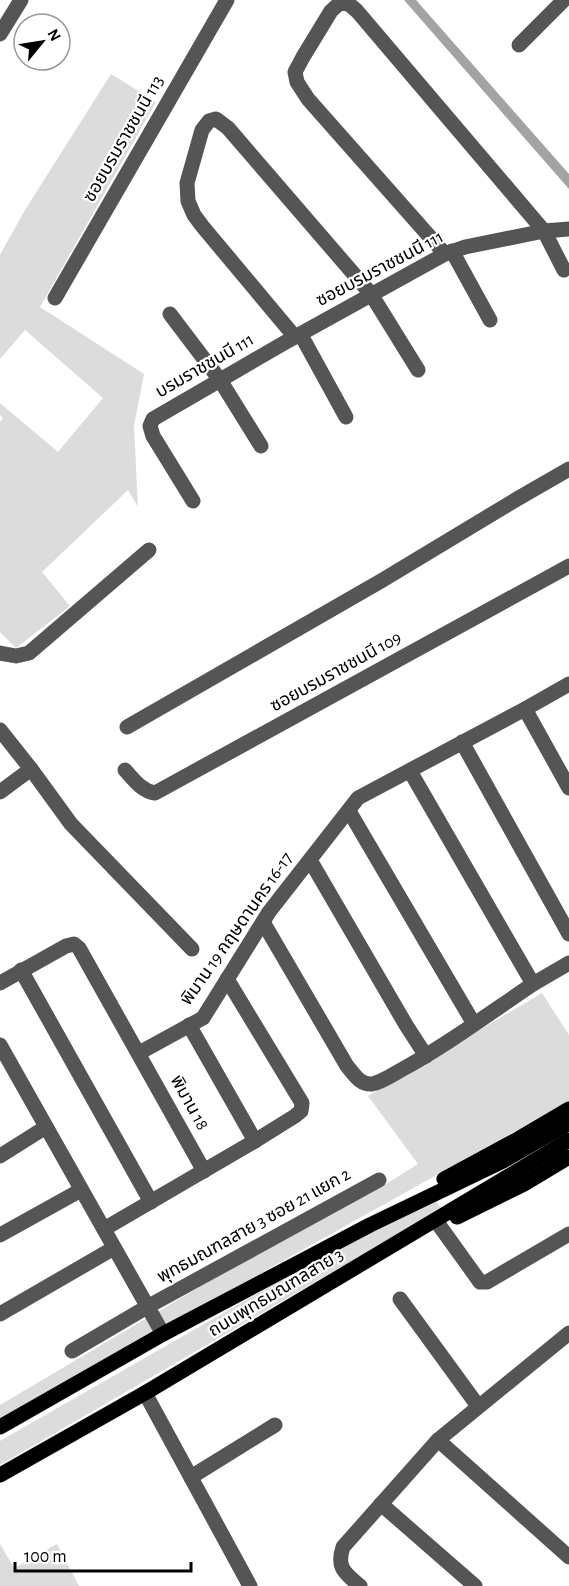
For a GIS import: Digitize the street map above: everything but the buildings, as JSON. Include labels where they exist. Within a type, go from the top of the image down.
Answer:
[{"type":"main road","points":[[370,1225],[436,1183],[569,1109]]},
{"type":"main road","name":"ถนนพุทธมณฑลสาย 3","points":[[0,1475],[145,1393],[384,1251],[569,1123]]},
{"type":"main road","name":"ถนนพุทธมณฑลสาย 3","points":[[0,1427],[162,1334],[370,1225],[569,1140]]},
{"type":"main road","points":[[384,1251],[524,1184],[569,1157]]},
{"type":"street","points":[[0,34],[21,0]]},
{"type":"street","name":"ซอยบรมราชชนนี 113","points":[[55,298],[227,0]]},
{"type":"street","points":[[519,45],[564,0]]},
{"type":"street","points":[[490,320],[449,253],[316,107],[297,82],[295,72],[303,57],[331,11],[340,3],[348,3],[357,11],[544,231],[564,270]]},
{"type":"street","points":[[346,417],[293,338],[194,215],[188,201],[187,183],[202,130],[209,121],[216,119],[228,128],[371,294],[418,370]]},
{"type":"street","name":"ซอยบรมราชชนนี 111","points":[[293,338],[449,253],[465,247],[569,228]]},
{"type":"street","points":[[170,314],[220,380],[261,446]]},
{"type":"street","name":"บรมราชชนนี 111","points":[[192,501],[153,436],[150,426],[153,419],[293,338]]},
{"type":"street","points":[[127,727],[569,469]]},
{"type":"street","points":[[0,653],[16,656],[29,653],[149,550]]},
{"type":"street","name":"ซอยบรมราชชนนี 109","points":[[126,770],[143,788],[155,793],[569,566]]},
{"type":"street","name":"พิมาน 19 กฤษดานคร 16-17","points":[[139,1053],[203,1018],[263,922],[358,798],[569,684]]},
{"type":"street","points":[[525,709],[569,788]]},
{"type":"street","points":[[0,730],[71,824],[192,949]]},
{"type":"street","points":[[462,742],[569,934]]},
{"type":"street","points":[[0,792],[31,769]]},
{"type":"street","points":[[410,771],[533,984]]},
{"type":"street","points":[[349,811],[474,1024]]},
{"type":"street","points":[[310,860],[426,1056]]},
{"type":"street","points":[[263,922],[347,1066],[363,1083],[380,1082],[426,1056],[533,984],[569,963]]},
{"type":"street","name":"พิมาน 18","points":[[21,970],[66,946],[74,944],[79,948],[204,1171]]},
{"type":"street","points":[[0,983],[21,970],[151,1202]]},
{"type":"street","points":[[104,1229],[255,1141],[301,1111],[302,1103],[227,979]]},
{"type":"street","points":[[189,1025],[255,1141]]},
{"type":"street","points":[[0,1045],[6,1069],[46,1127],[162,1334]]},
{"type":"street","points":[[0,1156],[46,1127]]},
{"type":"street","name":"พุทธมณฑลสาย 3 ซอย 21 แยก 2","points":[[72,1351],[147,1307],[379,1180]]},
{"type":"street","points":[[0,1235],[81,1190]]},
{"type":"street","points":[[439,1225],[480,1282],[487,1282],[569,1234]]},
{"type":"street","points":[[0,1313],[114,1248]]},
{"type":"street","points":[[400,1299],[478,1406]]},
{"type":"street","points":[[360,1586],[340,1566],[343,1546],[438,1440],[569,1333]]},
{"type":"street","points":[[145,1393],[250,1586]]},
{"type":"street","points":[[191,1477],[275,1425]]},
{"type":"street","points":[[438,1440],[569,1557]]},
{"type":"street","points":[[381,1504],[475,1586]]},
{"type":"shaded area","points":[[404,0],[416,0],[569,174],[569,189]]},
{"type":"shaded area","points":[[111,74],[156,102],[40,307],[144,374],[134,426],[138,507],[128,490],[42,572],[70,606],[16,648],[0,632],[0,422],[3,418],[0,415],[0,403],[58,452],[103,398],[25,330],[0,359],[0,255],[25,210]]},
{"type":"shaded area","points":[[542,993],[569,1035],[569,1101],[0,1419],[0,1405],[230,1269],[386,1184],[418,1164],[368,1096]]},
{"type":"shaded area","points":[[435,1199],[441,1209],[0,1465],[0,1441],[309,1264]]},
{"type":"shaded area","points":[[0,1544],[14,1568],[57,1544],[79,1586],[0,1586]]}]
